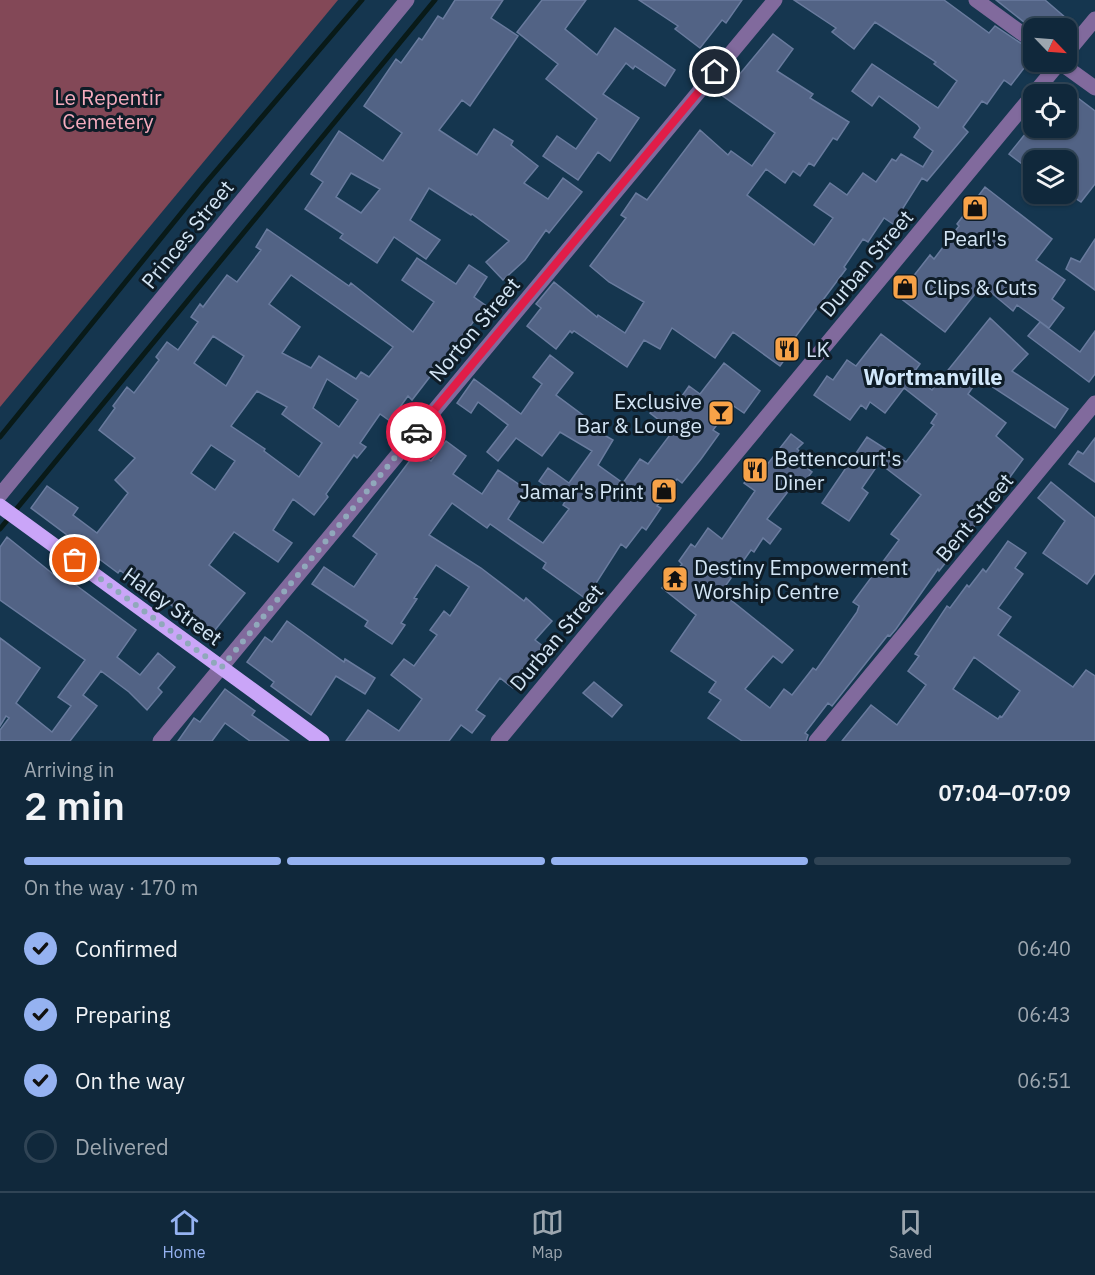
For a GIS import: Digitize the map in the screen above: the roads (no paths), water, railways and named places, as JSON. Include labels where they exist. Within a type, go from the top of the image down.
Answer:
[{"type":"main road","name":"Haley Street","points":[[9,513],[322,741]]},
{"type":"street","name":"Princes Street","points":[[0,495],[407,0]]},
{"type":"street","name":"Norton Street","points":[[160,741],[775,0]]},
{"type":"street","points":[[976,0],[1023,34]]},
{"type":"street","points":[[1077,41],[1095,19]]},
{"type":"street","name":"Durban Street","points":[[498,741],[1052,72]]},
{"type":"street","points":[[1073,72],[1095,88]]},
{"type":"street","name":"Bent Street","points":[[816,741],[1095,403]]},
{"type":"waterway","points":[[0,437],[204,185],[362,0]]},
{"type":"waterway","points":[[0,529],[435,0]]},
{"type":"place","name":"Pearl's","points":[[975,208]]},
{"type":"place","name":"Clips & Cuts","points":[[905,287]]},
{"type":"place","name":"LK","points":[[787,349]]},
{"type":"place","name":"Exclusive Bar & Lounge","points":[[721,413]]},
{"type":"place","name":"Bettencourt's Diner","points":[[755,470]]},
{"type":"place","name":"Jamar's Print","points":[[664,491]]},
{"type":"place","name":"Destiny Empowerment Worship Centre","points":[[675,579]]},
{"type":"district","name":"Wortmanville","points":[[933,376]]},
{"type":"park label","name":"Le Repentir Cemetery","points":[[108,109]]}]
